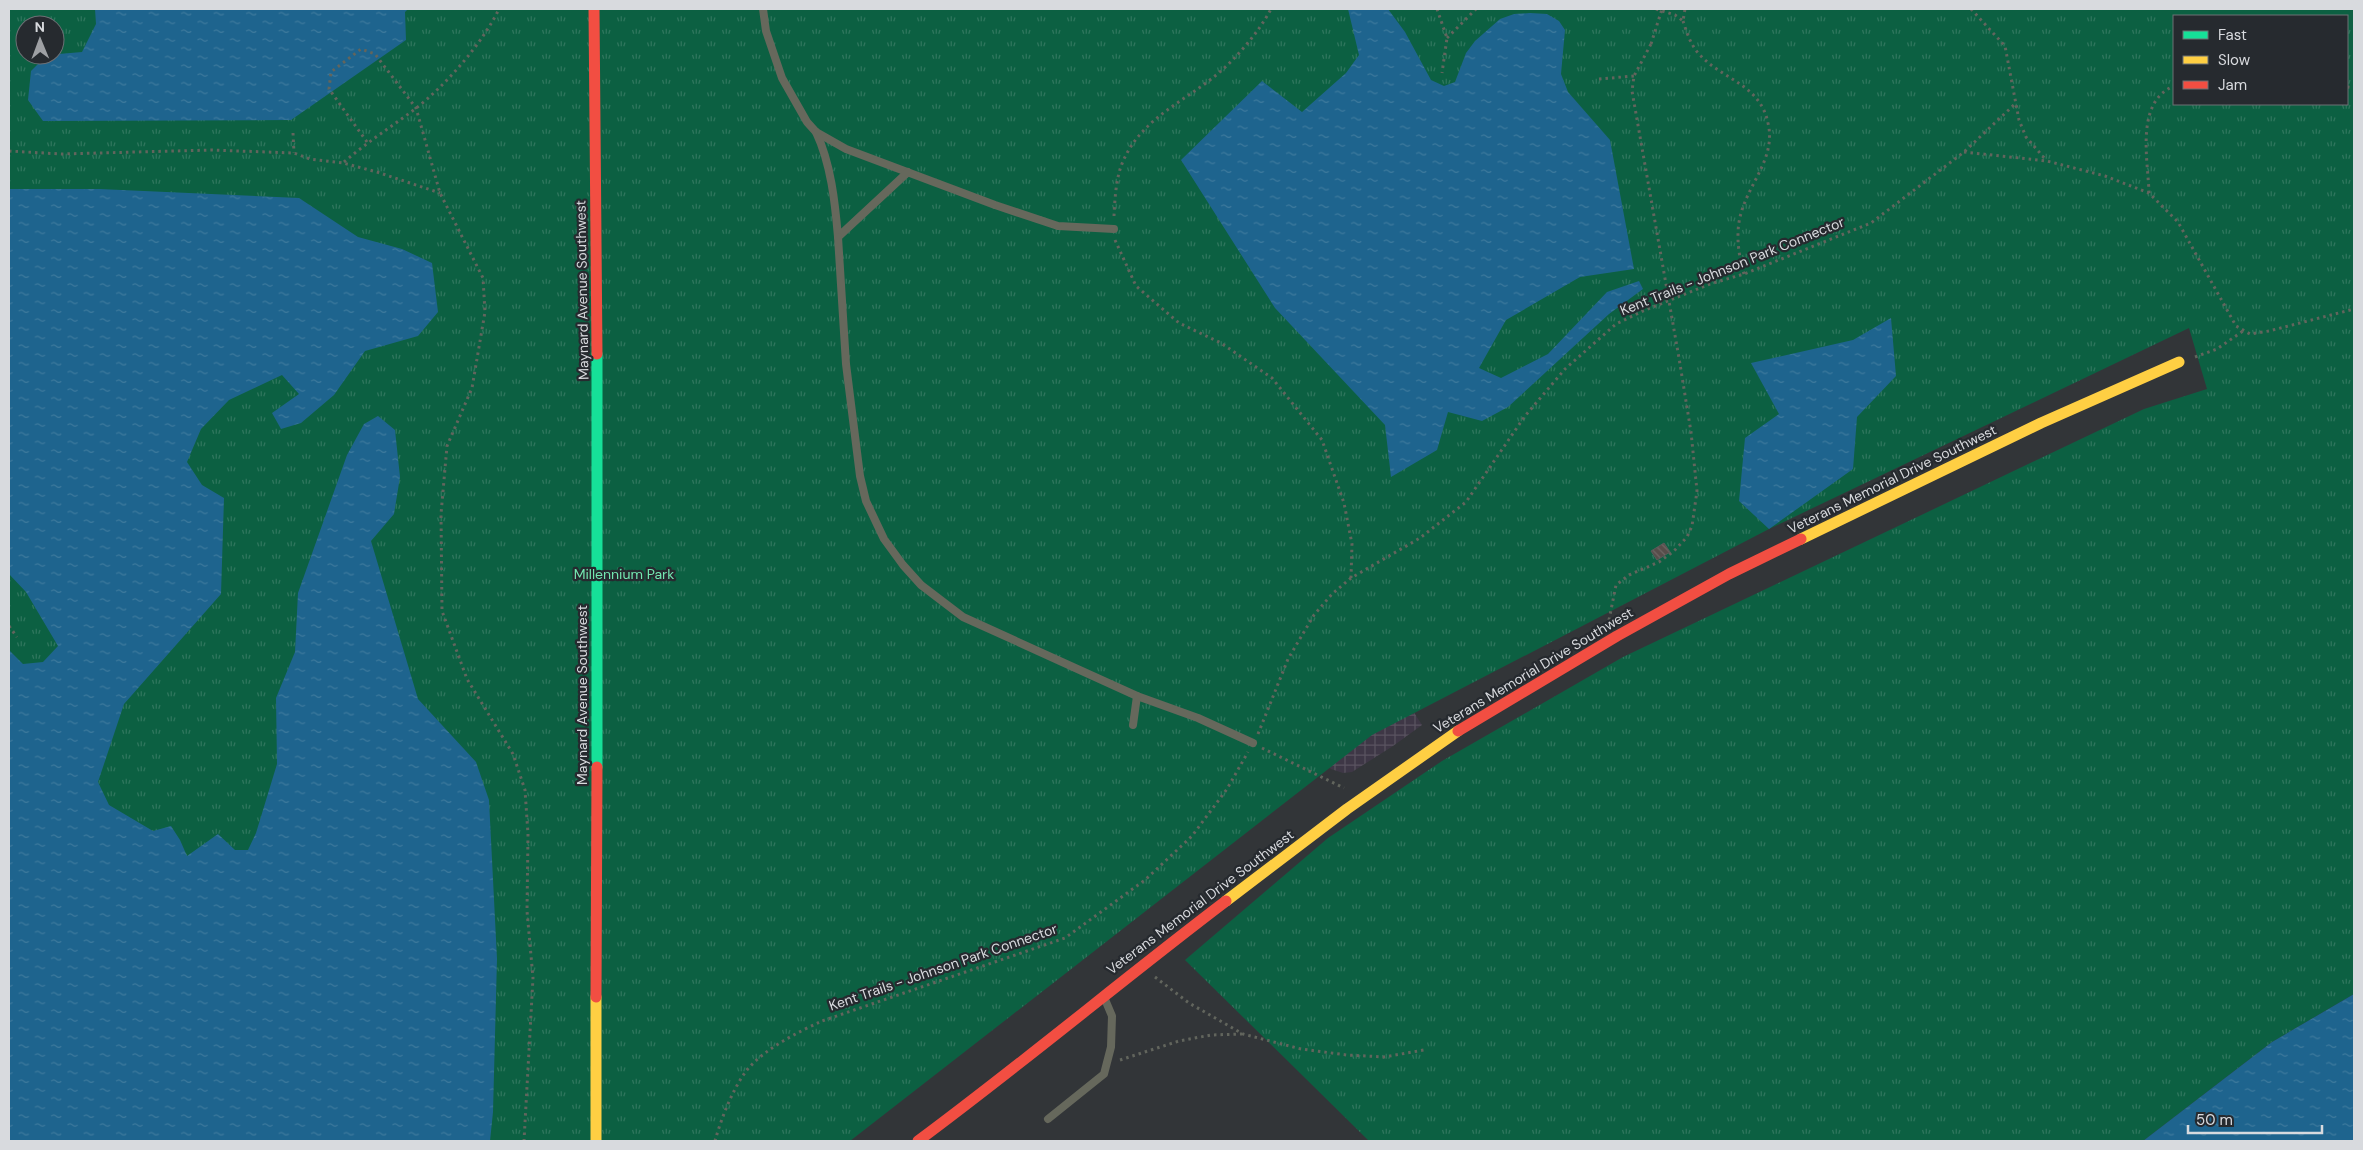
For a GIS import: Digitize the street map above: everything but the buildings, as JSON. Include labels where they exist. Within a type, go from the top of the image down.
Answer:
[{"type":"street","name":"Maynard Avenue Southwest","points":[[594,9],[598,408],[596,1141]]},
{"type":"street","name":"Veterans Memorial Drive Southwest","points":[[918,1141],[1007,1075],[1141,966],[1360,800],[1473,721],[1610,640],[1729,574],[2041,423],[2179,362]]},
{"type":"lane","points":[[763,9],[766,31],[782,78],[807,122],[816,132],[821,143],[832,185],[838,237],[846,364],[860,476],[866,501],[884,539],[903,566],[921,585],[963,617],[1137,696],[1198,718],[1253,744]]},
{"type":"lane","points":[[816,132],[846,149],[995,205],[1058,226],[1114,229]]},
{"type":"lane","points":[[838,237],[908,172]]},
{"type":"lane","points":[[1133,725],[1137,696]]},
{"type":"lane","points":[[1048,1119],[1104,1074],[1111,1047],[1112,1016],[1104,996]]},
{"type":"path","points":[[343,163],[367,142],[416,108],[456,69],[493,22],[499,9]]},
{"type":"path","points":[[1271,9],[1237,56],[1215,76],[1156,117],[1138,136],[1124,158],[1115,195],[1114,229],[1116,245],[1136,286],[1179,323],[1221,343],[1272,378],[1322,440],[1344,503],[1352,544],[1351,578]]},
{"type":"path","points":[[1437,9],[1447,38],[1442,73]]},
{"type":"path","points":[[1447,38],[1476,9]]},
{"type":"path","points":[[1656,9],[1675,15],[1683,21]]},
{"type":"path","points":[[1610,640],[1608,624],[1616,585],[1630,575],[1658,562],[1674,551],[1687,537],[1695,511],[1696,491],[1691,432],[1633,98],[1634,76],[1651,44],[1662,9]]},
{"type":"path","points":[[1685,9],[1683,21],[1691,43],[1699,55],[1750,91],[1766,114],[1769,125],[1767,156],[1742,210],[1737,234],[1740,260],[1744,274]]},
{"type":"path","points":[[1971,9],[2005,46],[2016,103],[2026,137],[2047,160]]},
{"type":"path","points":[[367,142],[329,89],[330,72],[361,49],[375,54],[416,108],[440,193],[483,278],[485,312],[472,388],[447,446],[441,514],[442,611],[467,679],[513,754],[525,790],[528,834],[527,911],[533,978],[524,1141]]},
{"type":"path","points":[[1599,79],[1634,76]]},
{"type":"path","points":[[2149,193],[2148,120],[2156,98],[2166,89],[2173,86]]},
{"type":"path","name":"Kent Trails - Johnson Park Connector","points":[[715,1141],[720,1125],[748,1070],[795,1034],[822,1021],[1065,938],[1145,880],[1192,836],[1227,789],[1253,744],[1299,637],[1314,615],[1332,594],[1351,578],[1420,538],[1466,502],[1525,416],[1565,370],[1616,324],[1710,284],[1744,274],[1871,223],[1964,152],[2016,103]]},
{"type":"path","points":[[293,133],[294,153]]},
{"type":"path","points":[[9,151],[61,154],[212,150],[294,153],[324,162],[343,163],[440,193]]},
{"type":"path","points":[[1964,152],[2047,160],[2105,176],[2149,193],[2178,222],[2236,326],[2242,331],[2250,334],[2270,331],[2354,309]]},
{"type":"path","points":[[2179,362],[2217,348],[2242,331]]},
{"type":"path","points":[[9,626],[18,637]]},
{"type":"path","points":[[1253,744],[1336,782],[1360,800]]},
{"type":"path","points":[[1141,966],[1189,1003],[1243,1034],[1301,1049],[1347,1055],[1384,1057],[1424,1050]]},
{"type":"path","points":[[1107,1064],[1179,1041],[1211,1035],[1243,1034]]},
{"type":"shaded area","points":[[1390,675],[1422,725],[1352,772],[1343,773],[1331,769],[1325,763]]},
{"type":"green space","name":"Millennium Park","points":[[9,9],[2354,9],[2354,994],[2272,1042],[2143,1141],[1369,1141],[1185,960],[1328,838],[1442,761],[1623,657],[2144,409],[2207,389],[2189,328],[1769,529],[1372,735],[850,1141],[9,1141]]},
{"type":"water","points":[[95,9],[408,9],[405,12],[406,40],[291,120],[43,121],[28,100],[31,71],[37,65],[65,65],[65,53],[82,52],[96,24]]},
{"type":"water","points":[[1348,9],[1388,9],[1405,32],[1431,80],[1444,86],[1455,82],[1466,53],[1475,41],[1500,19],[1514,14],[1547,14],[1559,21],[1565,30],[1561,74],[1568,92],[1610,140],[1634,269],[1580,277],[1506,320],[1479,368],[1501,378],[1548,354],[1607,292],[1639,281],[1643,289],[1609,314],[1508,407],[1482,421],[1448,412],[1437,450],[1391,477],[1385,425],[1275,308],[1181,160],[1262,81],[1302,112],[1346,73],[1359,55]]},
{"type":"water","points":[[9,189],[99,189],[299,198],[358,237],[402,249],[432,263],[438,312],[418,336],[365,351],[334,395],[301,423],[281,429],[272,413],[299,394],[282,375],[229,400],[201,429],[187,462],[202,485],[224,498],[221,594],[124,704],[98,782],[109,805],[153,831],[171,826],[187,856],[218,834],[235,850],[248,850],[256,833],[277,764],[276,698],[295,652],[298,593],[347,455],[364,424],[378,416],[395,430],[400,477],[394,514],[371,541],[418,699],[476,762],[489,800],[497,959],[493,1112],[490,1141],[9,1141],[9,650],[23,664],[43,662],[58,646],[26,592],[9,574]]},
{"type":"water","points":[[1891,318],[1896,376],[1857,417],[1853,469],[1769,529],[1739,501],[1745,438],[1779,414],[1751,363],[1853,340]]},
{"type":"water","points":[[2354,994],[2354,1141],[2143,1141],[2272,1042]]},
{"type":"traffic: fast","points":[[597,354],[597,767]]},
{"type":"traffic: slow","points":[[1801,539],[2041,423],[2179,362]]},
{"type":"traffic: slow","points":[[1226,901],[1347,809],[1458,731]]},
{"type":"traffic: slow","points":[[596,997],[596,1141]]},
{"type":"traffic: jam","points":[[594,9],[597,354]]},
{"type":"traffic: jam","points":[[1458,731],[1617,636],[1729,574],[1801,539]]},
{"type":"traffic: jam","points":[[596,997],[597,767]]},
{"type":"traffic: jam","points":[[918,1141],[1226,901]]}]
